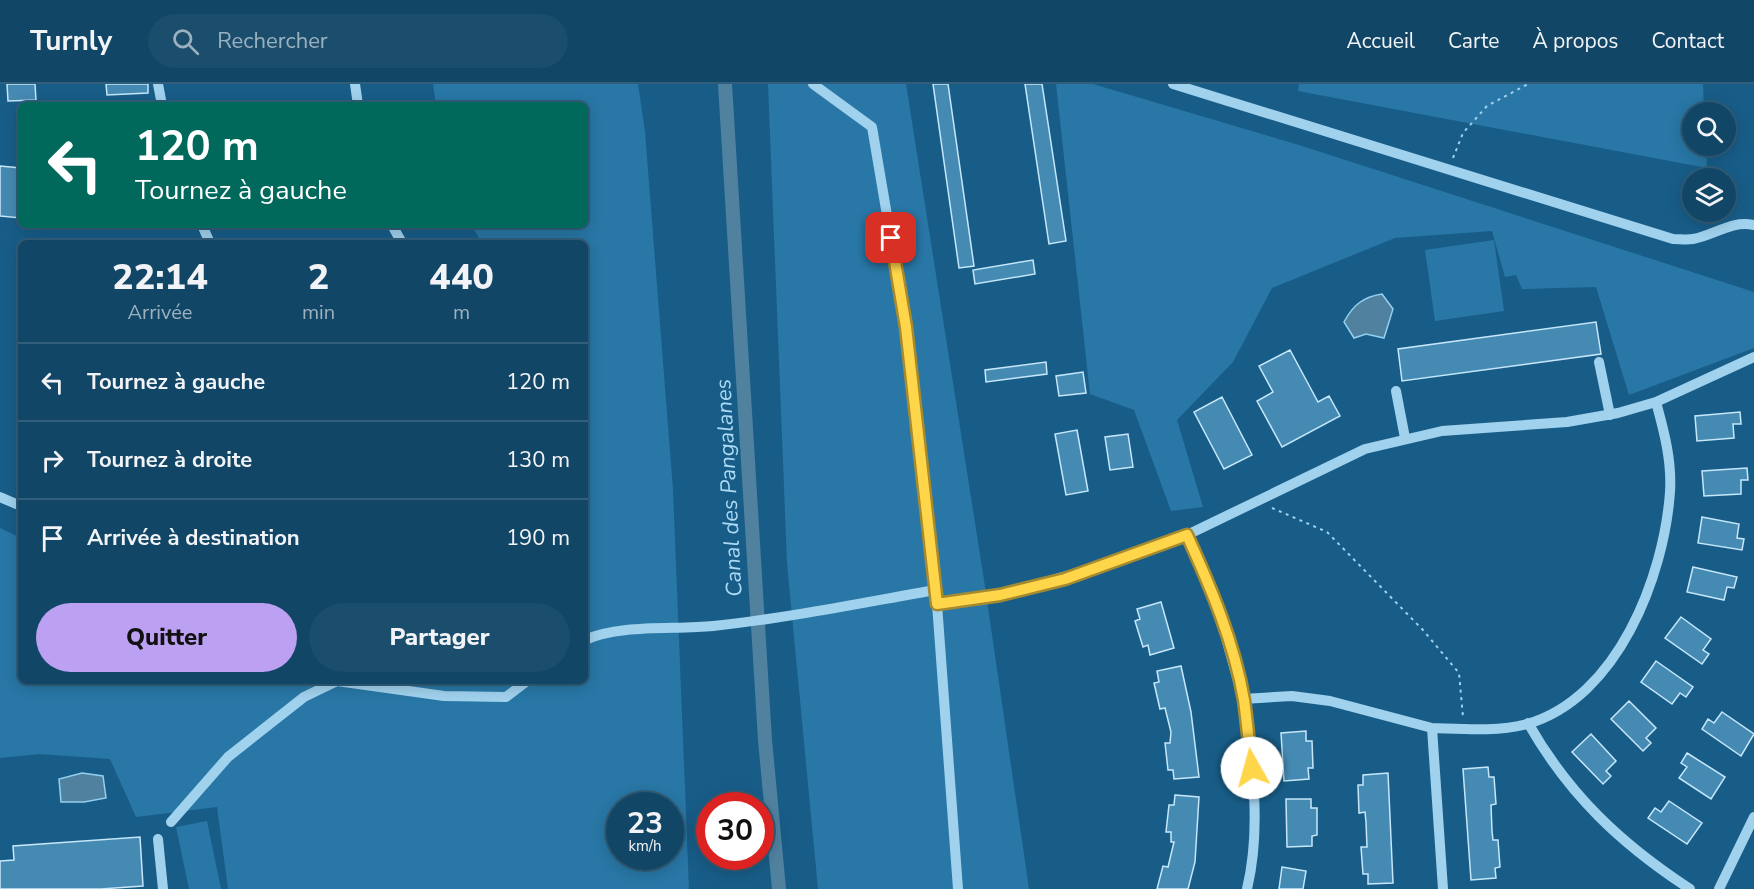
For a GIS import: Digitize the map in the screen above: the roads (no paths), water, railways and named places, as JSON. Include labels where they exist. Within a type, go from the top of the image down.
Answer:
[{"type":"street","points":[[158,84],[161,102]]},
{"type":"street","points":[[355,84],[358,102]]},
{"type":"street","points":[[813,84],[872,127],[906,327],[937,604],[958,889]]},
{"type":"street","points":[[1173,84],[1674,239],[1693,239],[1723,227],[1744,223],[1754,225]]},
{"type":"street","points":[[937,604],[1000,595],[1065,579],[1187,535],[1365,449],[1442,431],[1567,423],[1610,415],[1656,402],[1754,357]]},
{"type":"street","points":[[1599,362],[1610,415]]},
{"type":"street","points":[[1396,391],[1405,438]]},
{"type":"street","points":[[1243,699],[1292,696],[1330,702],[1432,728],[1463,729],[1528,723],[1556,710],[1581,692],[1614,656],[1636,621],[1653,579],[1665,530],[1670,490],[1668,452],[1656,402]]},
{"type":"street","points":[[0,497],[18,505]]},
{"type":"street","points":[[1187,535],[1218,609],[1243,699],[1256,816],[1253,864],[1247,889]]},
{"type":"street","points":[[588,639],[625,631],[710,626],[794,616],[935,590]]},
{"type":"street","points":[[171,822],[228,757],[304,697],[331,684]]},
{"type":"street","points":[[358,684],[444,696],[506,697],[523,684]]},
{"type":"street","points":[[1528,723],[1565,781],[1605,825],[1664,872],[1690,889]]},
{"type":"street","points":[[1432,728],[1443,889]]},
{"type":"street","points":[[1719,889],[1754,817]]},
{"type":"street","points":[[158,839],[163,889]]},
{"type":"waterway","name":"Canal des Pangalanes","points":[[725,84],[765,740],[779,889]]}]
